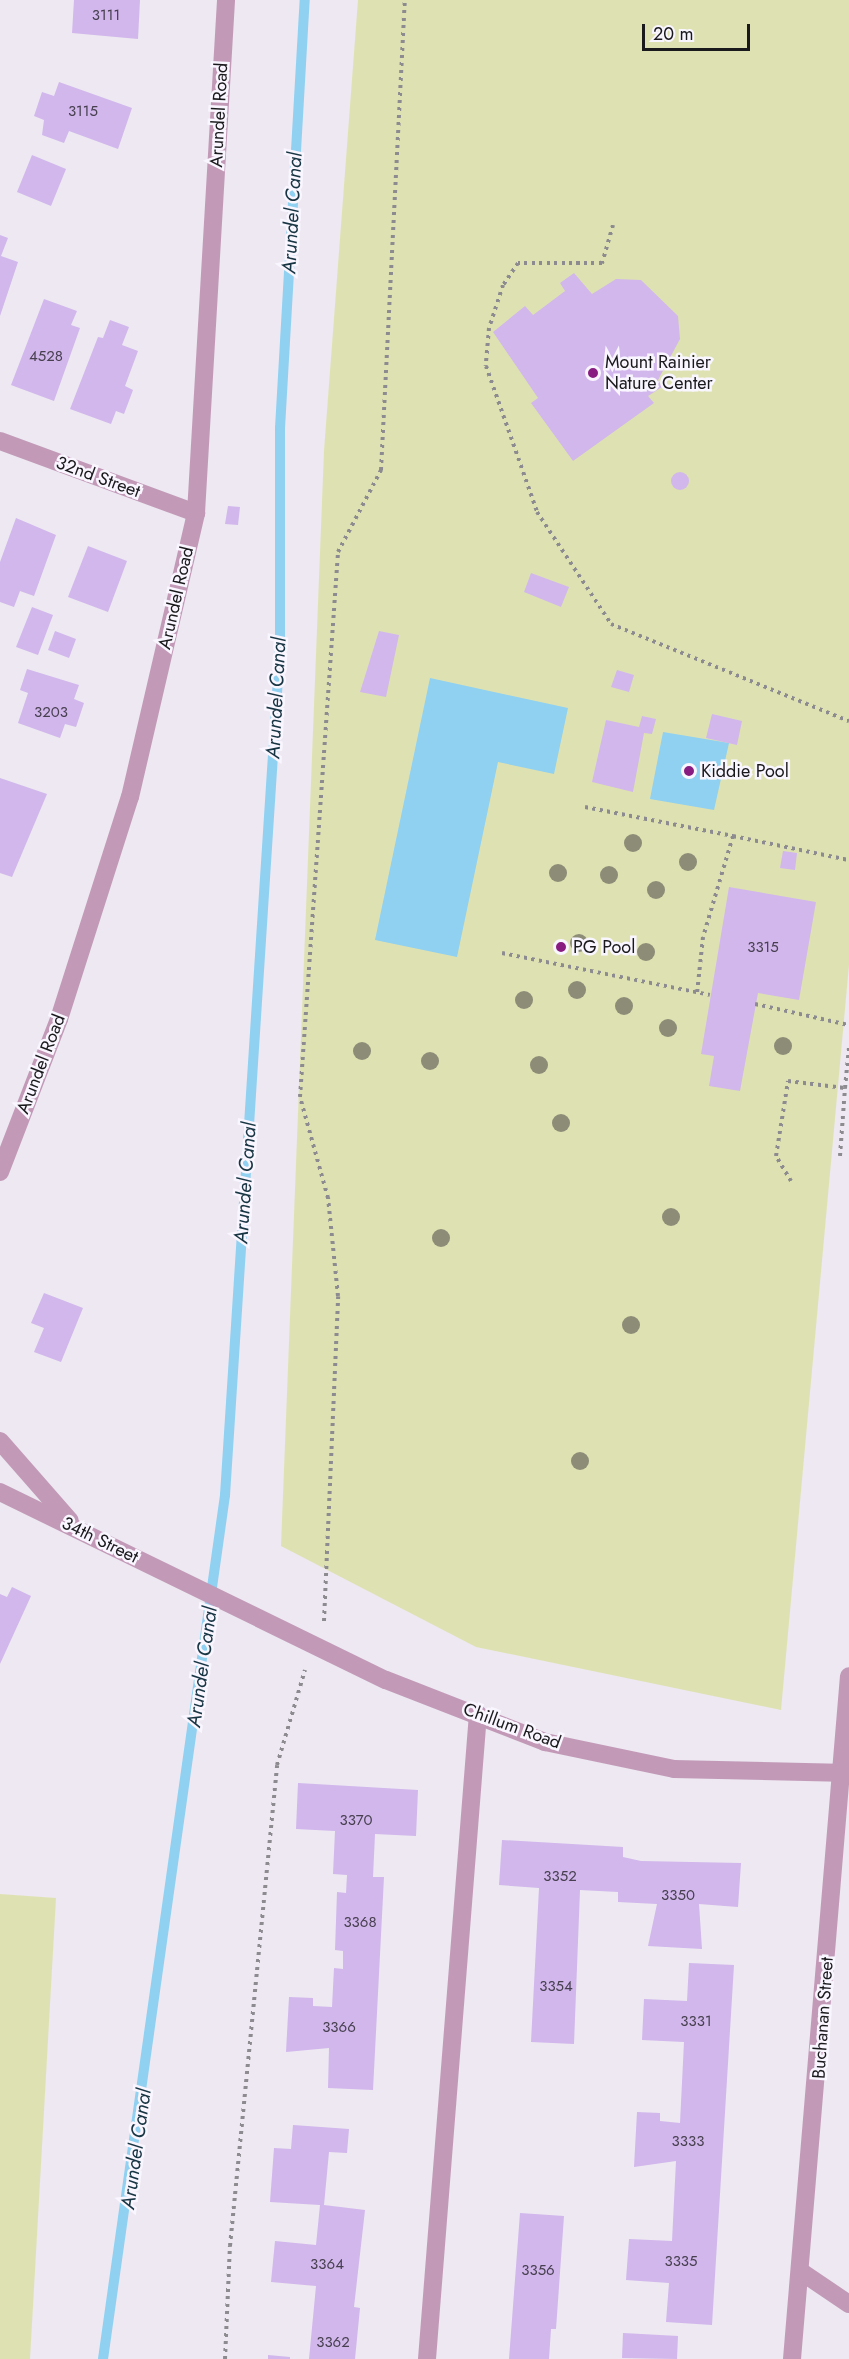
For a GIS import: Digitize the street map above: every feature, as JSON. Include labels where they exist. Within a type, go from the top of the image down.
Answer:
[{"type":"street","name":"Arundel Road","points":[[0,1172],[58,1019],[130,797],[196,513],[226,0]]},
{"type":"street","name":"32nd Street","points":[[0,441],[196,513]]},
{"type":"street","points":[[0,1441],[77,1529]]},
{"type":"street","name":"34th Street","points":[[0,1492],[199,1588]]},
{"type":"street","name":"Chillum Road","points":[[199,1588],[314,1645],[544,1742],[674,1769],[843,1773]]},
{"type":"street","name":"Buchanan Street","points":[[792,2359],[823,2035],[849,1676]]},
{"type":"street","points":[[427,2359],[478,1714]]},
{"type":"street","points":[[801,2271],[849,2304]]},
{"type":"path","points":[[225,2359],[230,2246],[277,1765],[286,1722],[328,1610],[323,1586],[338,1296],[327,1198],[300,1097],[338,552],[381,470],[405,0]]},
{"type":"path","points":[[612,225],[602,263],[518,263],[503,285],[489,328],[486,366],[537,512],[611,624],[849,721]]},
{"type":"path","points":[[585,807],[849,860]]},
{"type":"path","points":[[698,993],[703,937],[733,836]]},
{"type":"path","points":[[502,953],[710,995]]},
{"type":"path","points":[[755,1004],[849,1025]]},
{"type":"path","points":[[840,1156],[849,1047]]},
{"type":"path","points":[[791,1181],[776,1156],[788,1082],[845,1088]]},
{"type":"green space","points":[[358,0],[849,0],[849,965],[781,1710],[476,1647],[281,1546],[324,451]]},
{"type":"green space","points":[[0,1894],[56,1898],[30,2359],[0,2359]]},
{"type":"water","points":[[430,678],[568,708],[554,774],[498,762],[457,957],[375,940]]},
{"type":"water","name":"Kiddie Pool","points":[[663,732],[729,743],[714,810],[650,799]]},
{"type":"building","points":[[74,0],[140,0],[138,39],[72,33]]},
{"type":"building","points":[[59,82],[132,108],[118,149],[69,131],[64,143],[42,135],[44,120],[34,116],[42,92],[54,96]]},
{"type":"building","points":[[32,155],[66,169],[51,206],[17,192]]},
{"type":"building","points":[[0,235],[8,238],[1,256],[18,262],[0,316]]},
{"type":"building","name":"Mount Rainier Nature Center","points":[[574,273],[592,294],[616,279],[641,280],[678,316],[680,339],[658,380],[662,387],[648,396],[654,403],[573,461],[531,403],[538,398],[493,332],[525,306],[533,315],[565,291],[560,283]]},
{"type":"building","points":[[44,299],[77,311],[71,325],[80,328],[54,401],[11,385]]},
{"type":"building","points":[[110,320],[129,327],[122,345],[138,351],[125,386],[133,390],[124,414],[116,411],[111,424],[70,409],[98,337],[103,338]]},
{"type":"building","points":[[680,472],[686,475],[689,481],[686,487],[680,490],[674,487],[671,481],[674,475]]},
{"type":"building","points":[[228,506],[240,507],[238,525],[225,524]]},
{"type":"building","points":[[16,518],[56,535],[34,596],[20,591],[14,607],[0,602],[0,562]]},
{"type":"building","points":[[88,546],[127,561],[108,612],[68,597]]},
{"type":"building","points":[[531,573],[569,587],[561,607],[524,592]]},
{"type":"building","points":[[32,607],[53,615],[38,655],[16,647]]},
{"type":"building","points":[[55,631],[76,639],[69,658],[48,650]]},
{"type":"building","points":[[379,631],[399,635],[386,697],[360,692]]},
{"type":"building","points":[[27,669],[79,685],[74,699],[84,703],[76,727],[65,724],[60,738],[18,723],[28,693],[20,690]]},
{"type":"building","points":[[617,670],[634,675],[629,692],[611,687]]},
{"type":"building","points":[[712,714],[742,721],[737,745],[706,738]]},
{"type":"building","points":[[642,716],[656,719],[652,734],[644,733],[633,792],[592,782],[606,720],[639,727]]},
{"type":"building","points":[[0,778],[47,794],[12,877],[0,873]]},
{"type":"building","points":[[783,851],[797,853],[795,870],[780,868]]},
{"type":"building","points":[[729,887],[816,902],[799,1000],[758,993],[740,1091],[709,1086],[714,1056],[701,1054]]},
{"type":"building","points":[[44,1293],[83,1308],[61,1362],[34,1352],[44,1328],[31,1323]]},
{"type":"building","points":[[12,1587],[31,1596],[0,1664],[0,1594],[7,1597]]},
{"type":"building","points":[[298,1783],[418,1790],[416,1836],[375,1834],[373,1877],[384,1877],[373,2090],[328,2088],[329,2048],[286,2052],[289,1997],[313,1998],[313,2006],[332,2007],[334,1968],[343,1969],[343,1951],[335,1950],[337,1892],[346,1893],[347,1875],[333,1874],[335,1831],[296,1829]]},
{"type":"building","points":[[502,1840],[623,1847],[623,1857],[641,1861],[741,1863],[738,1907],[699,1904],[702,1949],[648,1946],[657,1904],[618,1902],[618,1892],[580,1890],[574,2044],[531,2042],[539,1888],[499,1885]]},
{"type":"building","points":[[689,1963],[734,1965],[712,2325],[666,2322],[669,2283],[626,2280],[629,2239],[672,2241],[676,2161],[634,2167],[637,2112],[660,2113],[660,2121],[680,2123],[684,2042],[642,2040],[644,1999],[687,2001]]},
{"type":"building","points":[[293,2125],[349,2129],[347,2153],[329,2152],[324,2205],[365,2210],[354,2307],[360,2308],[355,2359],[309,2359],[316,2286],[271,2282],[275,2241],[316,2245],[320,2205],[270,2202],[274,2148],[291,2149]]},
{"type":"building","points":[[520,2213],[564,2216],[556,2329],[551,2329],[549,2359],[509,2359]]},
{"type":"building","points":[[623,2333],[678,2336],[677,2359],[622,2358]]},
{"type":"building","points":[[268,2355],[290,2357],[290,2359],[268,2359]]},
{"type":"waterway","name":"Arundel Canal","points":[[103,2359],[225,1495],[280,646],[280,428],[305,0]]},
{"type":"place","name":"Mount Rainier Nature Center","points":[[593,373]]},
{"type":"place","name":"Kiddie Pool","points":[[689,771]]},
{"type":"place","name":"PG Pool","points":[[561,947]]}]
